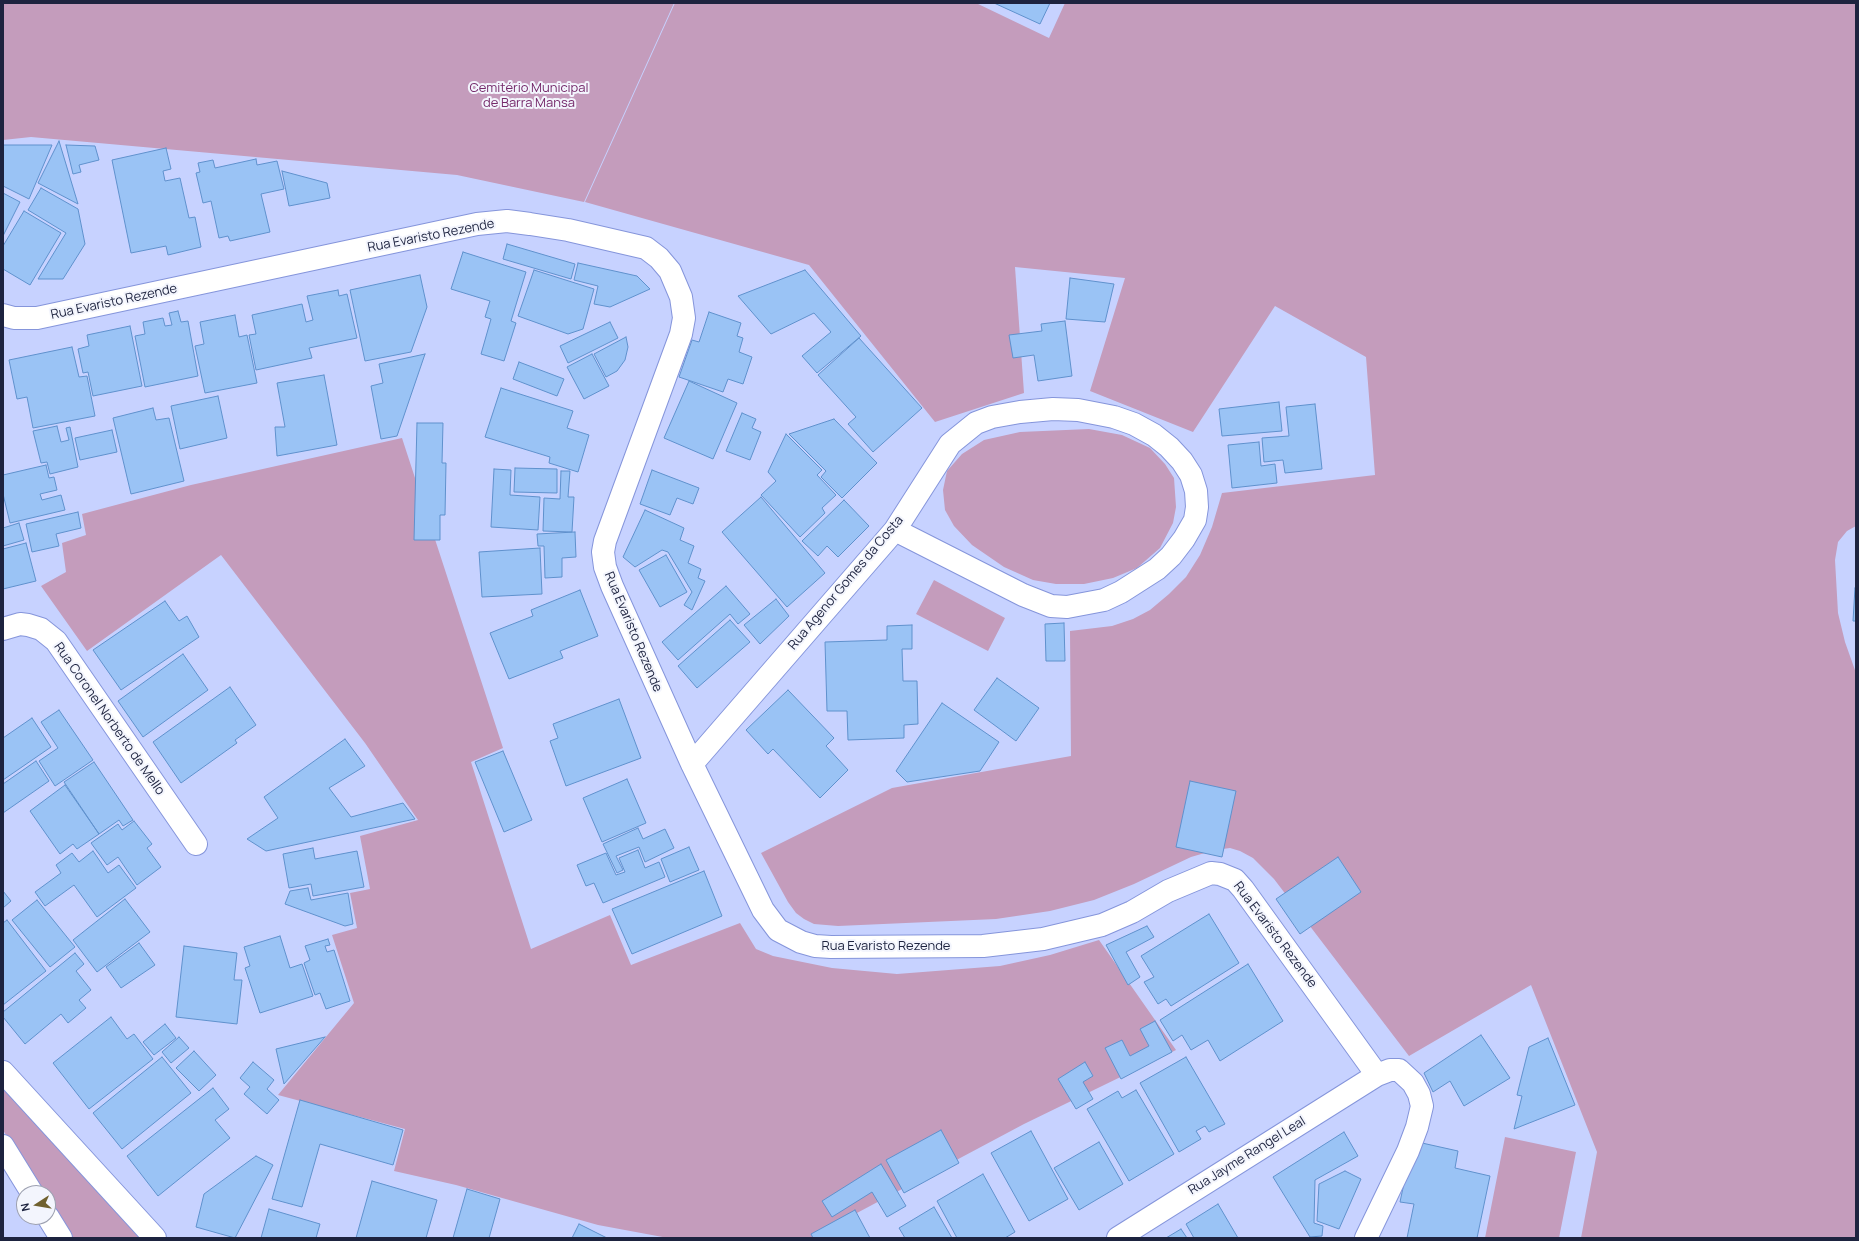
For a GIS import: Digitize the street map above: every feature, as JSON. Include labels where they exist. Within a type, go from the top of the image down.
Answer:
[{"type":"street","name":"Rua Evaristo Rezende","points":[[3,315],[14,318],[37,318],[477,224],[507,221],[530,224],[568,230],[646,248],[659,258],[670,271],[681,297],[684,318],[681,334],[604,541],[603,552],[605,567],[612,586],[692,764],[763,910],[778,930],[788,937],[815,946],[983,946],[1043,939],[1102,925],[1132,912],[1168,891],[1212,873],[1228,876],[1235,880],[1243,889],[1377,1074]]},
{"type":"street","name":"Rua Agenor Gomes da Costa","points":[[692,764],[894,530],[950,444],[976,422],[992,417],[1020,412],[1053,409],[1078,410],[1114,416],[1134,424],[1154,435],[1182,461],[1191,475],[1196,491],[1197,507],[1195,520],[1172,556],[1157,569],[1121,592],[1104,600],[1067,607],[1051,606],[1023,595],[945,554],[894,530]]},
{"type":"street","name":"Rua Coronel Norberto de Mello","points":[[3,629],[20,624],[28,625],[41,629],[56,641],[196,844]]},
{"type":"street","points":[[1366,1238],[1408,1151],[1417,1127],[1422,1106],[1420,1094],[1407,1075],[1399,1070],[1390,1070],[1377,1074]]},
{"type":"street","points":[[3,1072],[155,1238]]},
{"type":"street","name":"Rua Jayme Rangel Leal","points":[[1118,1238],[1377,1074]]},
{"type":"street","points":[[3,1146],[27,1185]]},
{"type":"street","points":[[53,1225],[61,1238]]},
{"type":"green space","name":"Cemitério Municipal de Barra Mansa","points":[[3,3],[674,3],[584,202],[457,175],[31,137],[3,140]]},
{"type":"green space","points":[[675,3],[976,3],[1049,38],[1065,3],[1856,3],[1856,526],[1847,531],[1838,542],[1835,560],[1838,613],[1845,642],[1856,673],[1856,1238],[1581,1238],[1597,1152],[1531,985],[1409,1056],[1274,879],[1253,858],[1240,851],[1230,848],[1215,850],[1191,857],[1134,884],[1094,900],[1050,911],[996,919],[838,926],[814,924],[796,913],[788,902],[761,853],[892,788],[1071,756],[1070,631],[1112,626],[1133,619],[1150,610],[1169,594],[1186,577],[1200,555],[1212,527],[1222,493],[1375,475],[1366,357],[1275,306],[1193,432],[1090,391],[1125,278],[1015,267],[1024,393],[935,422],[809,265],[585,202]]},
{"type":"green space","points":[[1089,429],[1122,435],[1150,448],[1165,464],[1174,478],[1176,507],[1173,523],[1160,548],[1137,568],[1113,578],[1084,584],[1056,584],[1033,580],[1004,567],[972,545],[954,526],[945,510],[943,490],[947,471],[962,454],[984,440],[1020,432]]},
{"type":"green space","points":[[402,438],[503,748],[471,762],[531,949],[610,915],[631,965],[740,923],[756,949],[773,956],[832,968],[897,974],[1000,966],[1050,955],[1099,940],[1176,1050],[1024,1124],[810,1238],[668,1238],[598,1225],[456,1185],[394,1171],[405,1129],[278,1095],[354,1003],[332,935],[357,928],[350,893],[370,889],[360,836],[418,820],[365,743],[221,555],[87,651],[41,586],[66,572],[62,543],[86,535],[82,514],[191,485]]},
{"type":"green space","points":[[934,580],[1005,618],[988,651],[916,614]]},
{"type":"green space","points":[[3,1087],[151,1238],[69,1238],[56,1217],[56,1185],[36,1185],[3,1130]]},
{"type":"green space","points":[[1505,1137],[1576,1152],[1559,1238],[1485,1238]]},
{"type":"building","points":[[994,3],[1050,3],[1040,24]]},
{"type":"building","points":[[59,141],[78,204],[38,183]]},
{"type":"building","points":[[3,145],[52,145],[29,199],[3,186]]},
{"type":"building","points":[[66,145],[95,146],[99,160],[79,165],[81,172],[73,174]]},
{"type":"building","points":[[166,148],[171,169],[163,171],[165,181],[180,178],[189,218],[195,217],[201,247],[168,255],[166,246],[131,253],[112,160]]},
{"type":"building","points":[[256,159],[257,165],[277,161],[284,189],[261,194],[270,232],[230,241],[228,236],[219,238],[211,201],[203,203],[196,173],[200,172],[198,163],[213,160],[215,168]]},
{"type":"building","points":[[282,171],[327,183],[330,198],[289,206]]},
{"type":"building","points":[[41,188],[78,209],[85,244],[63,279],[38,279],[66,233],[28,210]]},
{"type":"building","points":[[3,193],[20,202],[3,236]]},
{"type":"building","points":[[24,211],[61,233],[30,285],[3,269],[3,246]]},
{"type":"building","points":[[507,244],[575,264],[571,279],[503,259]]},
{"type":"building","points":[[463,252],[526,272],[511,321],[516,323],[504,361],[481,354],[491,319],[485,317],[490,301],[451,289]]},
{"type":"building","points":[[578,263],[637,276],[650,289],[610,307],[594,304],[598,286],[574,280]]},
{"type":"building","points":[[534,270],[594,289],[583,329],[568,334],[518,316]]},
{"type":"building","points":[[805,270],[861,336],[817,373],[802,356],[831,332],[814,313],[771,334],[738,296]]},
{"type":"building","points":[[420,275],[427,307],[411,352],[365,361],[350,290]]},
{"type":"building","points":[[1070,278],[1114,284],[1105,322],[1066,319]]},
{"type":"building","points":[[338,290],[339,296],[347,294],[357,338],[309,348],[312,358],[256,370],[249,335],[256,334],[252,315],[302,304],[306,322],[313,320],[307,296]]},
{"type":"building","points":[[178,311],[181,322],[188,321],[198,376],[145,387],[135,336],[145,334],[143,322],[163,318],[165,326],[172,325],[169,313]]},
{"type":"building","points":[[709,312],[741,323],[737,336],[743,338],[739,352],[752,357],[743,384],[728,379],[723,392],[679,377],[692,340],[699,342]]},
{"type":"building","points":[[235,315],[239,337],[247,335],[257,383],[205,393],[195,346],[204,344],[200,322]]},
{"type":"building","points":[[1065,321],[1072,376],[1038,381],[1034,355],[1013,358],[1009,335],[1042,331],[1041,324]]},
{"type":"building","points":[[610,322],[618,338],[568,363],[560,346]]},
{"type":"building","points":[[130,326],[142,386],[93,396],[88,372],[83,373],[78,349],[89,346],[87,335]]},
{"type":"building","points":[[626,337],[628,347],[625,360],[617,371],[606,377],[594,354]]},
{"type":"building","points":[[859,338],[922,408],[873,452],[848,424],[856,417],[818,375]]},
{"type":"building","points":[[72,347],[79,377],[87,376],[95,416],[33,428],[27,397],[17,399],[9,360]]},
{"type":"building","points":[[425,354],[397,436],[381,439],[371,386],[383,383],[379,364]]},
{"type":"building","points":[[592,354],[609,386],[584,399],[567,367]]},
{"type":"building","points":[[519,362],[564,379],[557,396],[513,379]]},
{"type":"building","points":[[324,375],[337,445],[277,456],[275,427],[285,427],[277,383]]},
{"type":"building","points":[[689,381],[737,403],[713,459],[664,438]]},
{"type":"building","points":[[501,388],[573,411],[567,428],[589,435],[578,472],[549,463],[550,457],[485,437]]},
{"type":"building","points":[[218,396],[227,438],[180,449],[171,406]]},
{"type":"building","points":[[1279,402],[1282,431],[1222,436],[1219,409]]},
{"type":"building","points":[[1315,404],[1322,469],[1285,473],[1283,460],[1264,462],[1262,438],[1289,436],[1286,407]]},
{"type":"building","points":[[153,408],[156,420],[169,418],[184,481],[131,494],[113,418]]},
{"type":"building","points":[[742,413],[756,419],[752,428],[761,432],[750,460],[726,451]]},
{"type":"building","points":[[834,419],[877,463],[842,498],[821,477],[826,471],[789,434]]},
{"type":"building","points":[[417,423],[443,423],[442,463],[446,463],[445,515],[440,515],[440,540],[414,540]]},
{"type":"building","points":[[57,426],[61,442],[69,440],[66,428],[70,427],[78,467],[50,474],[47,462],[41,463],[33,431]]},
{"type":"building","points":[[112,430],[117,452],[80,460],[75,438]]},
{"type":"building","points":[[786,434],[822,470],[817,475],[836,495],[822,508],[825,513],[800,537],[761,495],[776,481],[768,472]]},
{"type":"building","points":[[1259,442],[1261,466],[1275,464],[1277,483],[1232,488],[1228,445]]},
{"type":"building","points":[[46,465],[49,478],[54,477],[57,490],[40,494],[42,500],[61,495],[65,510],[10,523],[3,494],[3,475]]},
{"type":"building","points":[[515,468],[557,469],[557,493],[514,492]]},
{"type":"building","points":[[494,469],[511,470],[510,495],[540,497],[538,530],[491,527]]},
{"type":"building","points":[[652,470],[699,488],[693,504],[677,498],[670,515],[640,504]]},
{"type":"building","points":[[561,471],[570,471],[568,497],[574,497],[572,532],[543,531],[544,498],[560,499]]},
{"type":"building","points":[[761,497],[825,573],[787,607],[722,532]]},
{"type":"building","points":[[844,500],[869,526],[838,557],[827,546],[818,556],[802,541]]},
{"type":"building","points":[[645,510],[684,528],[680,540],[694,546],[688,563],[701,569],[698,578],[705,581],[692,610],[684,605],[692,592],[668,552],[662,550],[635,567],[623,557]]},
{"type":"building","points":[[78,512],[81,528],[56,534],[59,546],[32,552],[26,524]]},
{"type":"building","points":[[19,523],[24,540],[3,546],[3,528]]},
{"type":"building","points":[[575,532],[576,557],[562,558],[562,577],[545,578],[544,546],[538,546],[537,534]]},
{"type":"building","points":[[26,543],[36,581],[3,589],[3,549]]},
{"type":"building","points":[[540,548],[542,594],[482,597],[479,552]]},
{"type":"building","points":[[666,555],[687,592],[660,607],[639,570]]},
{"type":"building","points":[[726,586],[750,614],[738,624],[730,614],[678,660],[662,642]]},
{"type":"building","points":[[1855,588],[1856,621],[1853,621]]},
{"type":"building","points":[[580,590],[598,636],[560,651],[563,658],[509,679],[490,633],[533,616],[531,610]]},
{"type":"building","points":[[776,599],[789,616],[760,644],[744,625]]},
{"type":"building","points":[[165,601],[179,621],[187,616],[199,637],[121,690],[93,650]]},
{"type":"building","points":[[730,620],[750,642],[697,688],[678,666]]},
{"type":"building","points":[[1064,623],[1065,661],[1046,661],[1045,624]]},
{"type":"building","points":[[912,625],[912,649],[902,649],[903,681],[917,681],[918,724],[904,725],[904,738],[848,740],[847,711],[827,711],[825,642],[887,640],[887,626]]},
{"type":"building","points":[[183,654],[208,690],[143,737],[118,701]]},
{"type":"building","points":[[997,678],[1039,708],[1016,741],[974,710]]},
{"type":"building","points":[[230,687],[256,725],[235,740],[237,743],[181,783],[153,742]]},
{"type":"building","points":[[788,690],[834,738],[826,746],[848,770],[820,798],[773,749],[768,754],[746,730]]},
{"type":"building","points":[[619,699],[641,758],[566,786],[550,741],[558,738],[553,724]]},
{"type":"building","points":[[942,703],[999,742],[980,771],[907,782],[896,771]]},
{"type":"building","points":[[59,710],[93,760],[55,786],[39,761],[58,748],[41,722]]},
{"type":"building","points":[[32,718],[51,747],[3,780],[3,738]]},
{"type":"building","points":[[345,739],[365,766],[329,788],[351,817],[403,803],[415,819],[266,851],[247,839],[278,818],[264,797]]},
{"type":"building","points":[[503,751],[532,820],[504,832],[475,762]]},
{"type":"building","points":[[36,761],[49,781],[3,813],[3,784]]},
{"type":"building","points":[[94,762],[133,820],[123,826],[119,820],[99,834],[64,782]]},
{"type":"building","points":[[627,779],[646,823],[602,842],[583,798]]},
{"type":"building","points":[[1190,781],[1236,791],[1222,857],[1176,847]]},
{"type":"building","points":[[65,785],[99,834],[77,849],[73,844],[60,854],[30,811]]},
{"type":"building","points":[[134,821],[152,844],[147,848],[161,867],[137,885],[118,857],[107,865],[91,843],[118,824],[122,830]]},
{"type":"building","points":[[638,828],[643,839],[665,829],[674,848],[645,862],[639,847],[616,856],[623,870],[617,873],[603,844]]},
{"type":"building","points":[[689,847],[699,870],[670,882],[661,859]]},
{"type":"building","points":[[313,848],[315,859],[357,851],[364,887],[313,896],[311,884],[289,888],[283,854]]},
{"type":"building","points":[[638,850],[645,868],[659,862],[665,877],[603,903],[594,883],[586,886],[577,865],[606,853],[616,875],[625,872],[619,858]]},
{"type":"building","points":[[93,851],[108,873],[119,865],[136,888],[97,917],[74,885],[45,906],[35,892],[61,873],[56,865],[72,853],[79,862]]},
{"type":"building","points":[[1338,857],[1361,892],[1300,934],[1276,899]]},
{"type":"building","points":[[704,871],[722,916],[632,954],[612,909]]},
{"type":"building","points":[[308,888],[311,900],[348,893],[353,924],[345,926],[285,904],[290,891]]},
{"type":"building","points":[[3,891],[11,901],[3,908]]},
{"type":"building","points":[[125,899],[150,932],[97,972],[73,940]]},
{"type":"building","points":[[37,900],[75,947],[50,967],[12,920]]},
{"type":"building","points":[[1209,914],[1239,963],[1171,1006],[1166,999],[1158,1004],[1144,982],[1154,977],[1141,956]]},
{"type":"building","points":[[7,920],[46,971],[3,1005],[3,923]]},
{"type":"building","points":[[1147,926],[1154,937],[1126,952],[1140,977],[1128,985],[1106,945]]},
{"type":"building","points":[[280,936],[290,968],[302,964],[313,996],[260,1013],[245,968],[250,966],[244,947]]},
{"type":"building","points":[[328,939],[330,945],[325,946],[327,952],[334,950],[350,1001],[326,1009],[320,993],[315,995],[304,963],[310,960],[305,946]]},
{"type":"building","points":[[139,943],[155,965],[121,988],[106,967]]},
{"type":"building","points":[[184,946],[237,953],[234,980],[242,980],[237,1024],[176,1017]]},
{"type":"building","points":[[75,953],[84,964],[76,971],[91,990],[79,1000],[86,1008],[68,1023],[61,1014],[25,1044],[3,1017],[3,1012]]},
{"type":"building","points":[[1248,964],[1283,1021],[1220,1061],[1208,1040],[1191,1050],[1182,1035],[1173,1041],[1160,1020]]},
{"type":"building","points":[[111,1017],[127,1039],[134,1034],[153,1059],[89,1109],[53,1063]]},
{"type":"building","points":[[1155,1021],[1172,1052],[1121,1079],[1105,1048],[1122,1040],[1130,1056],[1149,1046],[1140,1029]]},
{"type":"building","points":[[165,1024],[176,1038],[154,1055],[143,1042]]},
{"type":"building","points":[[1481,1035],[1510,1078],[1464,1106],[1450,1081],[1433,1092],[1424,1073]]},
{"type":"building","points":[[179,1037],[189,1048],[171,1063],[162,1052]]},
{"type":"building","points":[[325,1037],[284,1084],[276,1049]]},
{"type":"building","points":[[1548,1038],[1575,1105],[1514,1129],[1522,1096],[1517,1095],[1529,1047]]},
{"type":"building","points":[[194,1051],[216,1075],[199,1091],[176,1068]]},
{"type":"building","points":[[162,1057],[191,1093],[122,1149],[93,1113]]},
{"type":"building","points":[[1186,1057],[1225,1124],[1209,1132],[1205,1126],[1196,1131],[1201,1139],[1179,1152],[1140,1083]]},
{"type":"building","points":[[253,1062],[274,1080],[267,1089],[279,1100],[267,1114],[244,1094],[250,1087],[240,1078]]},
{"type":"building","points":[[1085,1062],[1093,1076],[1083,1082],[1093,1099],[1076,1109],[1058,1079]]},
{"type":"building","points":[[213,1088],[229,1109],[215,1120],[230,1138],[158,1196],[127,1156]]},
{"type":"building","points":[[1136,1090],[1174,1154],[1129,1181],[1087,1109],[1118,1091],[1122,1098]]},
{"type":"building","points":[[300,1100],[403,1130],[393,1165],[320,1144],[302,1207],[272,1199]]},
{"type":"building","points":[[941,1130],[959,1163],[904,1193],[886,1160]]},
{"type":"building","points":[[1031,1131],[1068,1199],[1029,1221],[991,1153]]},
{"type":"building","points":[[1344,1132],[1358,1156],[1315,1180],[1314,1223],[1323,1226],[1322,1236],[1310,1237],[1273,1177]]},
{"type":"building","points":[[1413,1141],[1458,1151],[1455,1168],[1490,1176],[1477,1238],[1407,1238],[1414,1204],[1400,1202]]},
{"type":"building","points":[[1099,1142],[1123,1184],[1079,1210],[1054,1168]]},
{"type":"building","points":[[256,1156],[273,1165],[235,1238],[196,1227],[204,1194]]},
{"type":"building","points":[[881,1164],[906,1206],[887,1217],[872,1192],[832,1217],[822,1201]]},
{"type":"building","points":[[1345,1171],[1361,1179],[1339,1229],[1317,1221],[1319,1184]]},
{"type":"building","points":[[983,1174],[1015,1232],[1005,1238],[957,1238],[937,1201]]},
{"type":"building","points":[[372,1181],[437,1200],[426,1238],[356,1238]]},
{"type":"building","points":[[467,1189],[500,1199],[489,1238],[453,1238]]},
{"type":"building","points":[[1218,1204],[1238,1238],[1194,1238],[1186,1224]]},
{"type":"building","points":[[934,1207],[952,1238],[905,1238],[899,1228]]},
{"type":"building","points":[[269,1209],[320,1224],[316,1238],[261,1238]]},
{"type":"building","points":[[855,1210],[870,1238],[813,1238],[811,1234]]},
{"type":"building","points":[[579,1224],[607,1238],[572,1238]]},
{"type":"building","points":[[1181,1229],[1187,1238],[1166,1238]]}]
